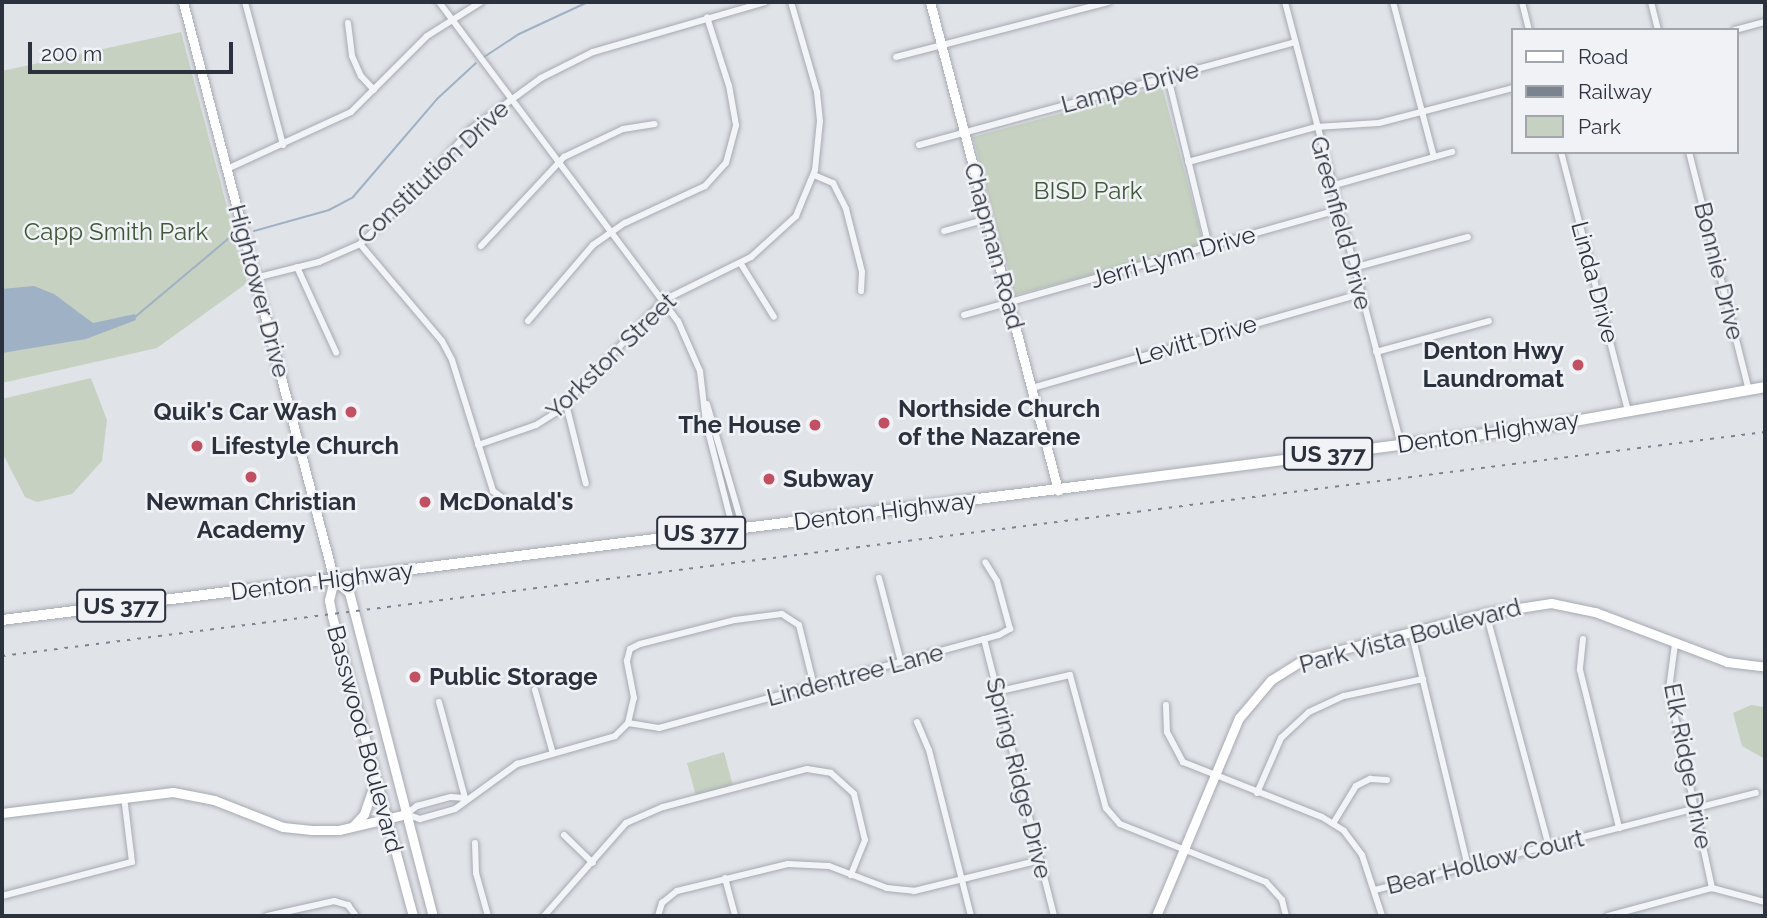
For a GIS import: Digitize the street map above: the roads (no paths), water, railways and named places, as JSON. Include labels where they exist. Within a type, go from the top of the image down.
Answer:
[{"type":"main road","name":"Denton Highway","points":[[2,620],[1058,490],[1628,412],[1765,387]]},
{"type":"street","name":"Hightower Drive","points":[[183,2],[334,580]]},
{"type":"street","points":[[245,2],[283,145]]},
{"type":"street","points":[[439,2],[664,300],[694,354],[716,463],[738,529]]},
{"type":"street","points":[[227,169],[351,112],[452,19],[481,2]]},
{"type":"street","name":"Constitution Drive","points":[[255,278],[297,267],[360,244],[411,197],[462,138],[510,99],[580,57],[707,17],[765,2]]},
{"type":"street","name":"Yorkston Street","points":[[478,444],[536,425],[566,404],[664,300],[741,264],[786,228],[814,175],[820,121],[817,92],[791,2]]},
{"type":"street","name":"Chapman Road","points":[[930,2],[1058,490]]},
{"type":"street","points":[[896,57],[1108,2]]},
{"type":"street","name":"Greenfield Drive","points":[[1285,2],[1331,187],[1401,444]]},
{"type":"street","points":[[1393,2],[1434,157]]},
{"type":"street","points":[[1522,2],[1528,28]]},
{"type":"street","points":[[1651,2],[1658,28]]},
{"type":"street","points":[[528,321],[593,245],[612,231],[705,186],[726,163],[736,125],[729,86],[707,17]]},
{"type":"street","points":[[1739,29],[1765,22]]},
{"type":"street","points":[[348,23],[352,56],[361,76],[374,90]]},
{"type":"street","name":"Lampe Drive","points":[[919,145],[1295,42]]},
{"type":"street","points":[[1167,77],[1209,246]]},
{"type":"street","points":[[1188,162],[1316,127],[1368,125],[1512,88]]},
{"type":"street","points":[[481,246],[559,162],[599,139],[655,124]]},
{"type":"street","points":[[1331,187],[1452,152]]},
{"type":"street","name":"Linda Drive","points":[[1562,154],[1628,412]]},
{"type":"street","name":"Bonnie Drive","points":[[1690,154],[1749,391]]},
{"type":"street","points":[[814,175],[833,183],[846,209],[862,272],[861,290]]},
{"type":"street","name":"Jerri Lynn Drive","points":[[964,315],[1338,210]]},
{"type":"street","points":[[944,230],[987,219]]},
{"type":"street","points":[[1353,268],[1468,237]]},
{"type":"street","points":[[360,244],[442,341],[452,360],[493,491],[504,499]]},
{"type":"street","points":[[741,264],[774,317]]},
{"type":"street","points":[[297,267],[335,352]]},
{"type":"street","name":"Levitt Drive","points":[[1032,388],[1360,294]]},
{"type":"street","points":[[1376,352],[1489,321]]},
{"type":"street","points":[[706,403],[726,461],[738,529]]},
{"type":"street","points":[[566,404],[586,484]]},
{"type":"street","points":[[716,463],[726,461]]},
{"type":"street","name":"Lindentree Lane","points":[[628,723],[659,728],[984,639],[1010,629],[998,581],[985,562]]},
{"type":"street","points":[[879,578],[901,662]]},
{"type":"street","name":"Basswood Boulevard","points":[[413,916],[332,616],[329,600],[334,580],[349,592],[433,916]]},
{"type":"street","name":"Park Vista Boulevard","points":[[1157,916],[1183,848],[1243,711],[1284,670],[1317,655],[1486,612],[1523,605],[1574,605],[1727,662],[1765,667]]},
{"type":"street","points":[[1486,612],[1549,846]]},
{"type":"street","points":[[406,814],[420,819],[455,809],[465,798],[517,764],[615,736],[628,723],[634,698],[627,661],[630,649],[735,620],[782,614],[793,618],[814,686]]},
{"type":"street","points":[[1411,631],[1468,866]]},
{"type":"street","name":"Spring Ridge Drive","points":[[984,639],[1054,916]]},
{"type":"street","points":[[1583,639],[1580,670],[1619,828]]},
{"type":"street","name":"Elk Ridge Drive","points":[[1675,644],[1669,689],[1712,888]]},
{"type":"street","points":[[996,692],[1070,675],[1106,808],[1119,824],[1266,882],[1282,900],[1286,916]]},
{"type":"street","points":[[1257,793],[1282,738],[1309,712],[1344,696],[1423,679]]},
{"type":"street","points":[[535,690],[553,754]]},
{"type":"street","points":[[439,702],[465,798]]},
{"type":"street","name":"Bear Hollow Court","points":[[1166,705],[1167,732],[1183,762],[1214,778],[1334,822],[1362,855],[1375,890],[1756,793]]},
{"type":"street","points":[[917,722],[929,750],[971,916]]},
{"type":"street","points":[[550,915],[621,828],[643,814],[821,768],[849,787],[862,815],[864,847],[851,875]]},
{"type":"street","points":[[351,828],[365,814],[376,779]]},
{"type":"street","points":[[1334,822],[1356,786],[1370,779],[1387,780]]},
{"type":"street","points":[[2,813],[124,797],[186,793],[283,827],[351,828],[387,820],[406,814],[417,806],[451,797],[465,798]]},
{"type":"street","points":[[2,896],[132,862],[124,797]]},
{"type":"street","points":[[564,835],[593,863]]},
{"type":"street","points":[[475,843],[476,873],[488,916]]},
{"type":"street","points":[[658,914],[667,897],[677,891],[799,863],[829,866],[899,891],[961,881],[1040,860]]},
{"type":"street","points":[[725,878],[735,916]]},
{"type":"street","points":[[1608,916],[1712,888],[1765,902]]},
{"type":"street","points":[[1375,890],[1382,916]]},
{"type":"street","points":[[267,916],[334,901],[348,905],[356,916]]},
{"type":"water","points":[[34,286],[54,294],[93,323],[135,314],[136,320],[86,339],[2,353],[2,289]]},
{"type":"waterway","points":[[484,57],[519,34],[588,2]]},
{"type":"waterway","points":[[254,231],[329,210],[353,197],[437,99],[476,63]]},
{"type":"waterway","points":[[135,317],[234,234]]},
{"type":"railway","points":[[2,656],[1765,432]]},
{"type":"place","name":"Denton Hwy Laundromat","points":[[1578,365]]},
{"type":"place","name":"Quik's Car Wash","points":[[351,412]]},
{"type":"place","name":"Northside Church of the Nazarene","points":[[884,423]]},
{"type":"place","name":"The House","points":[[815,425]]},
{"type":"place","name":"Lifestyle Church","points":[[197,446]]},
{"type":"place","name":"Newman Christian Academy","points":[[251,477]]},
{"type":"place","name":"Subway","points":[[769,479]]},
{"type":"place","name":"McDonald's","points":[[425,502]]},
{"type":"place","name":"Public Storage","points":[[415,677]]},
{"type":"park label","name":"BISD Park","points":[[1088,191]]},
{"type":"park label","name":"Capp Smith Park","points":[[116,232]]}]
